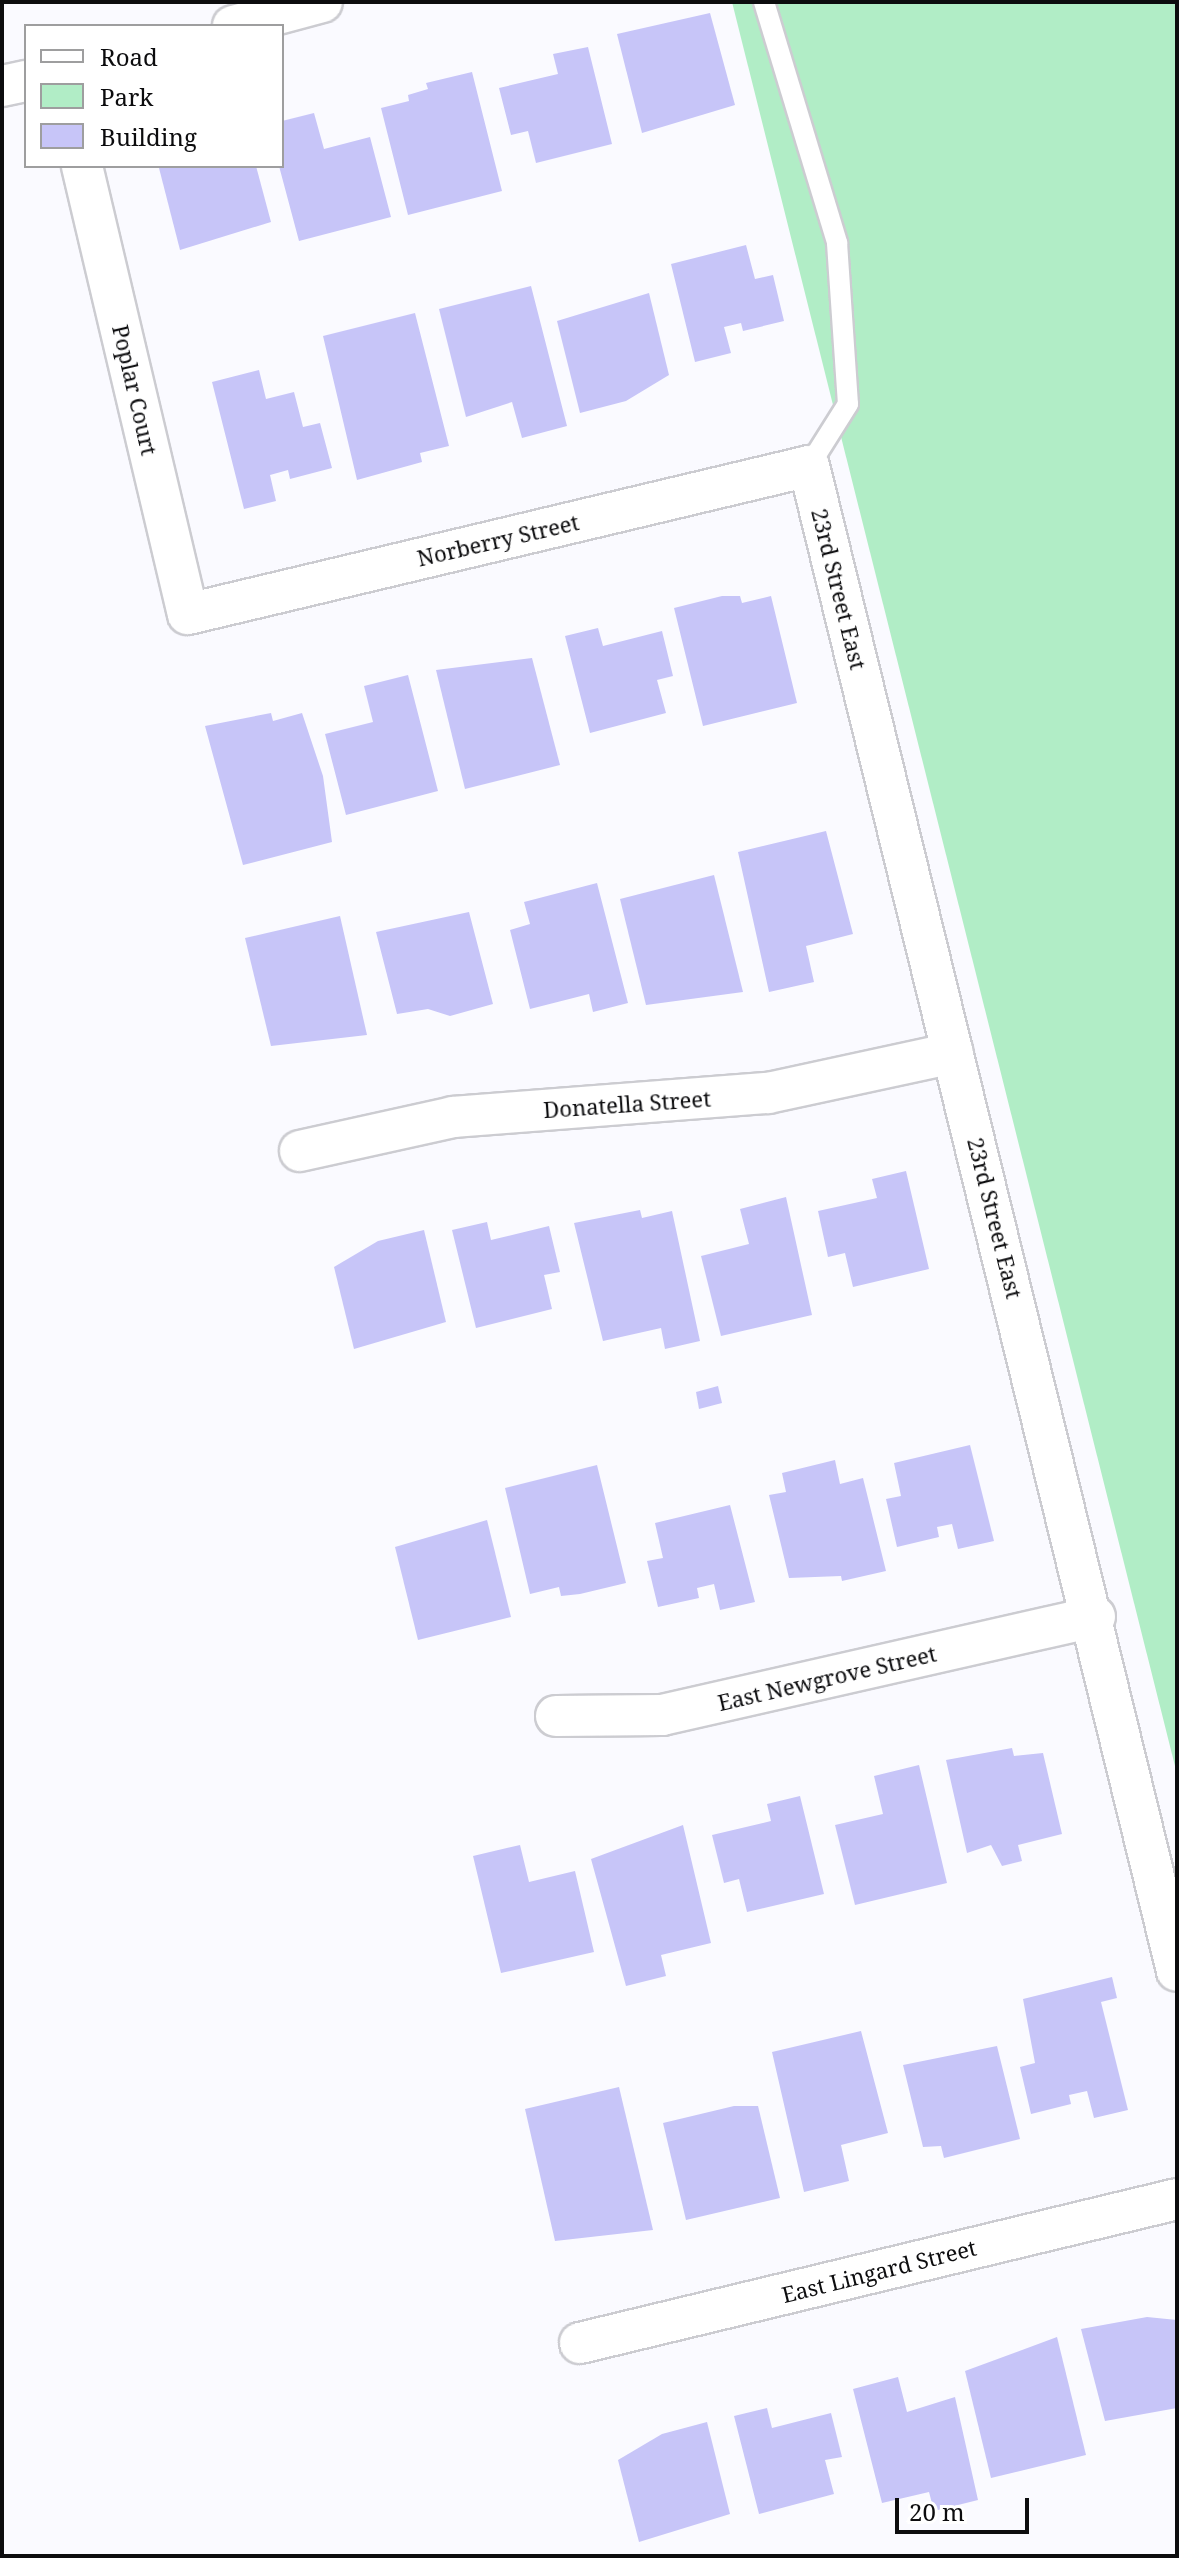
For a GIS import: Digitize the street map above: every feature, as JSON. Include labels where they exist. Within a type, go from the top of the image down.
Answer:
[{"type":"street","points":[[240,24],[322,2]]},
{"type":"street","points":[[2,86],[24,81]]},
{"type":"street","name":"Poplar Court","points":[[82,168],[188,614]]},
{"type":"street","name":"Norberry Street","points":[[188,614],[809,466]]},
{"type":"street","name":"23rd Street East","points":[[809,466],[1095,1617],[1177,1971]]},
{"type":"street","name":"Donatella Street","points":[[300,1151],[453,1117],[768,1093],[953,1053]]},
{"type":"street","name":"East Newgrove Street","points":[[556,1716],[662,1715],[1095,1617]]},
{"type":"street","name":"East Lingard Street","points":[[580,2343],[1177,2199]]},
{"type":"lane","points":[[764,2],[837,243],[848,404],[809,466]]},
{"type":"green space","points":[[732,2],[1177,2],[1177,1774],[826,377]]},
{"type":"building","points":[[710,13],[735,105],[642,133],[617,34]]},
{"type":"building","points":[[588,47],[612,144],[536,163],[528,131],[511,135],[499,88],[558,74],[553,54]]},
{"type":"building","points":[[472,72],[502,191],[408,215],[381,108],[409,101],[408,95],[428,89],[426,83]]},
{"type":"building","points":[[314,113],[324,149],[370,137],[391,217],[299,241],[280,168],[284,168],[284,120]]},
{"type":"building","points":[[159,168],[257,168],[271,222],[180,250]]},
{"type":"building","points":[[746,245],[755,279],[773,275],[784,321],[743,331],[741,323],[724,327],[731,353],[695,362],[671,264]]},
{"type":"building","points":[[531,286],[567,426],[522,438],[512,402],[466,417],[439,309]]},
{"type":"building","points":[[649,293],[669,375],[626,401],[580,413],[557,321]]},
{"type":"building","points":[[415,313],[449,446],[420,453],[422,462],[357,480],[323,336]]},
{"type":"building","points":[[259,370],[266,399],[294,392],[303,427],[320,423],[332,468],[290,479],[288,470],[270,475],[276,501],[244,509],[212,382]]},
{"type":"building","points":[[722,596],[740,596],[742,603],[771,596],[797,703],[703,726],[674,608]]},
{"type":"building","points":[[598,628],[603,646],[662,631],[673,676],[657,680],[666,713],[590,733],[565,636]]},
{"type":"building","points":[[532,658],[560,765],[465,789],[436,670]]},
{"type":"building","points":[[408,675],[438,791],[346,815],[325,734],[373,722],[364,686]]},
{"type":"building","points":[[271,713],[273,721],[302,713],[323,776],[332,842],[243,865],[205,726]]},
{"type":"building","points":[[826,831],[853,934],[806,946],[814,982],[769,992],[738,852]]},
{"type":"building","points":[[714,875],[743,992],[646,1005],[620,899]]},
{"type":"building","points":[[597,883],[628,1003],[593,1012],[589,994],[530,1009],[510,930],[530,924],[524,902]]},
{"type":"building","points":[[469,912],[493,1004],[450,1016],[428,1009],[397,1014],[376,932]]},
{"type":"building","points":[[340,916],[367,1035],[271,1046],[245,938]]},
{"type":"building","points":[[906,1171],[929,1269],[853,1287],[845,1253],[828,1257],[818,1211],[877,1198],[872,1179]]},
{"type":"building","points":[[786,1197],[812,1315],[721,1336],[701,1256],[749,1244],[740,1209]]},
{"type":"building","points":[[640,1210],[642,1218],[672,1211],[700,1341],[665,1349],[661,1328],[603,1341],[574,1223]]},
{"type":"building","points":[[487,1222],[491,1240],[549,1226],[560,1272],[544,1275],[552,1309],[476,1328],[452,1230]]},
{"type":"building","points":[[424,1230],[446,1322],[354,1349],[334,1267],[378,1241]]},
{"type":"building","points":[[718,1386],[722,1403],[699,1409],[696,1392]]},
{"type":"building","points":[[970,1445],[994,1541],[958,1549],[952,1524],[937,1527],[939,1537],[897,1547],[886,1499],[901,1496],[894,1463]]},
{"type":"building","points":[[835,1460],[840,1484],[863,1478],[886,1571],[842,1581],[841,1576],[789,1578],[769,1495],[786,1492],[782,1473]]},
{"type":"building","points":[[597,1465],[626,1583],[580,1594],[561,1596],[559,1587],[530,1594],[505,1488]]},
{"type":"building","points":[[730,1505],[755,1602],[720,1610],[714,1584],[697,1588],[699,1598],[658,1607],[647,1561],[663,1558],[655,1523]]},
{"type":"building","points":[[487,1520],[511,1617],[418,1640],[395,1547]]},
{"type":"building","points":[[1012,1748],[1014,1756],[1043,1753],[1062,1834],[1018,1845],[1022,1861],[1002,1866],[991,1845],[967,1853],[946,1760]]},
{"type":"building","points":[[919,1765],[947,1883],[855,1905],[835,1825],[883,1814],[874,1776]]},
{"type":"building","points":[[800,1796],[824,1894],[747,1912],[739,1879],[724,1883],[712,1835],[771,1821],[767,1804]]},
{"type":"building","points":[[683,1825],[711,1943],[661,1955],[666,1976],[626,1986],[591,1859]]},
{"type":"building","points":[[520,1845],[529,1882],[575,1871],[594,1952],[501,1973],[473,1856]]},
{"type":"building","points":[[1112,1977],[1117,1998],[1101,2002],[1128,2110],[1094,2118],[1087,2091],[1069,2095],[1071,2104],[1031,2114],[1020,2067],[1035,2063],[1023,1999]]},
{"type":"building","points":[[861,2031],[888,2133],[841,2145],[849,2181],[804,2192],[772,2052]]},
{"type":"building","points":[[997,2046],[1020,2139],[944,2158],[941,2146],[923,2147],[903,2065]]},
{"type":"building","points":[[619,2087],[653,2230],[555,2241],[525,2109]]},
{"type":"building","points":[[734,2106],[758,2106],[780,2198],[686,2220],[663,2123]]},
{"type":"building","points":[[1147,2317],[1177,2320],[1177,2408],[1105,2421],[1081,2329]]},
{"type":"building","points":[[1057,2337],[1086,2455],[991,2478],[965,2371]]},
{"type":"building","points":[[898,2377],[907,2412],[955,2397],[978,2500],[934,2511],[929,2492],[882,2503],[853,2389]]},
{"type":"building","points":[[767,2408],[772,2428],[831,2413],[842,2457],[825,2460],[834,2494],[759,2514],[734,2416]]},
{"type":"building","points":[[707,2422],[730,2514],[639,2542],[618,2460],[662,2434]]}]
